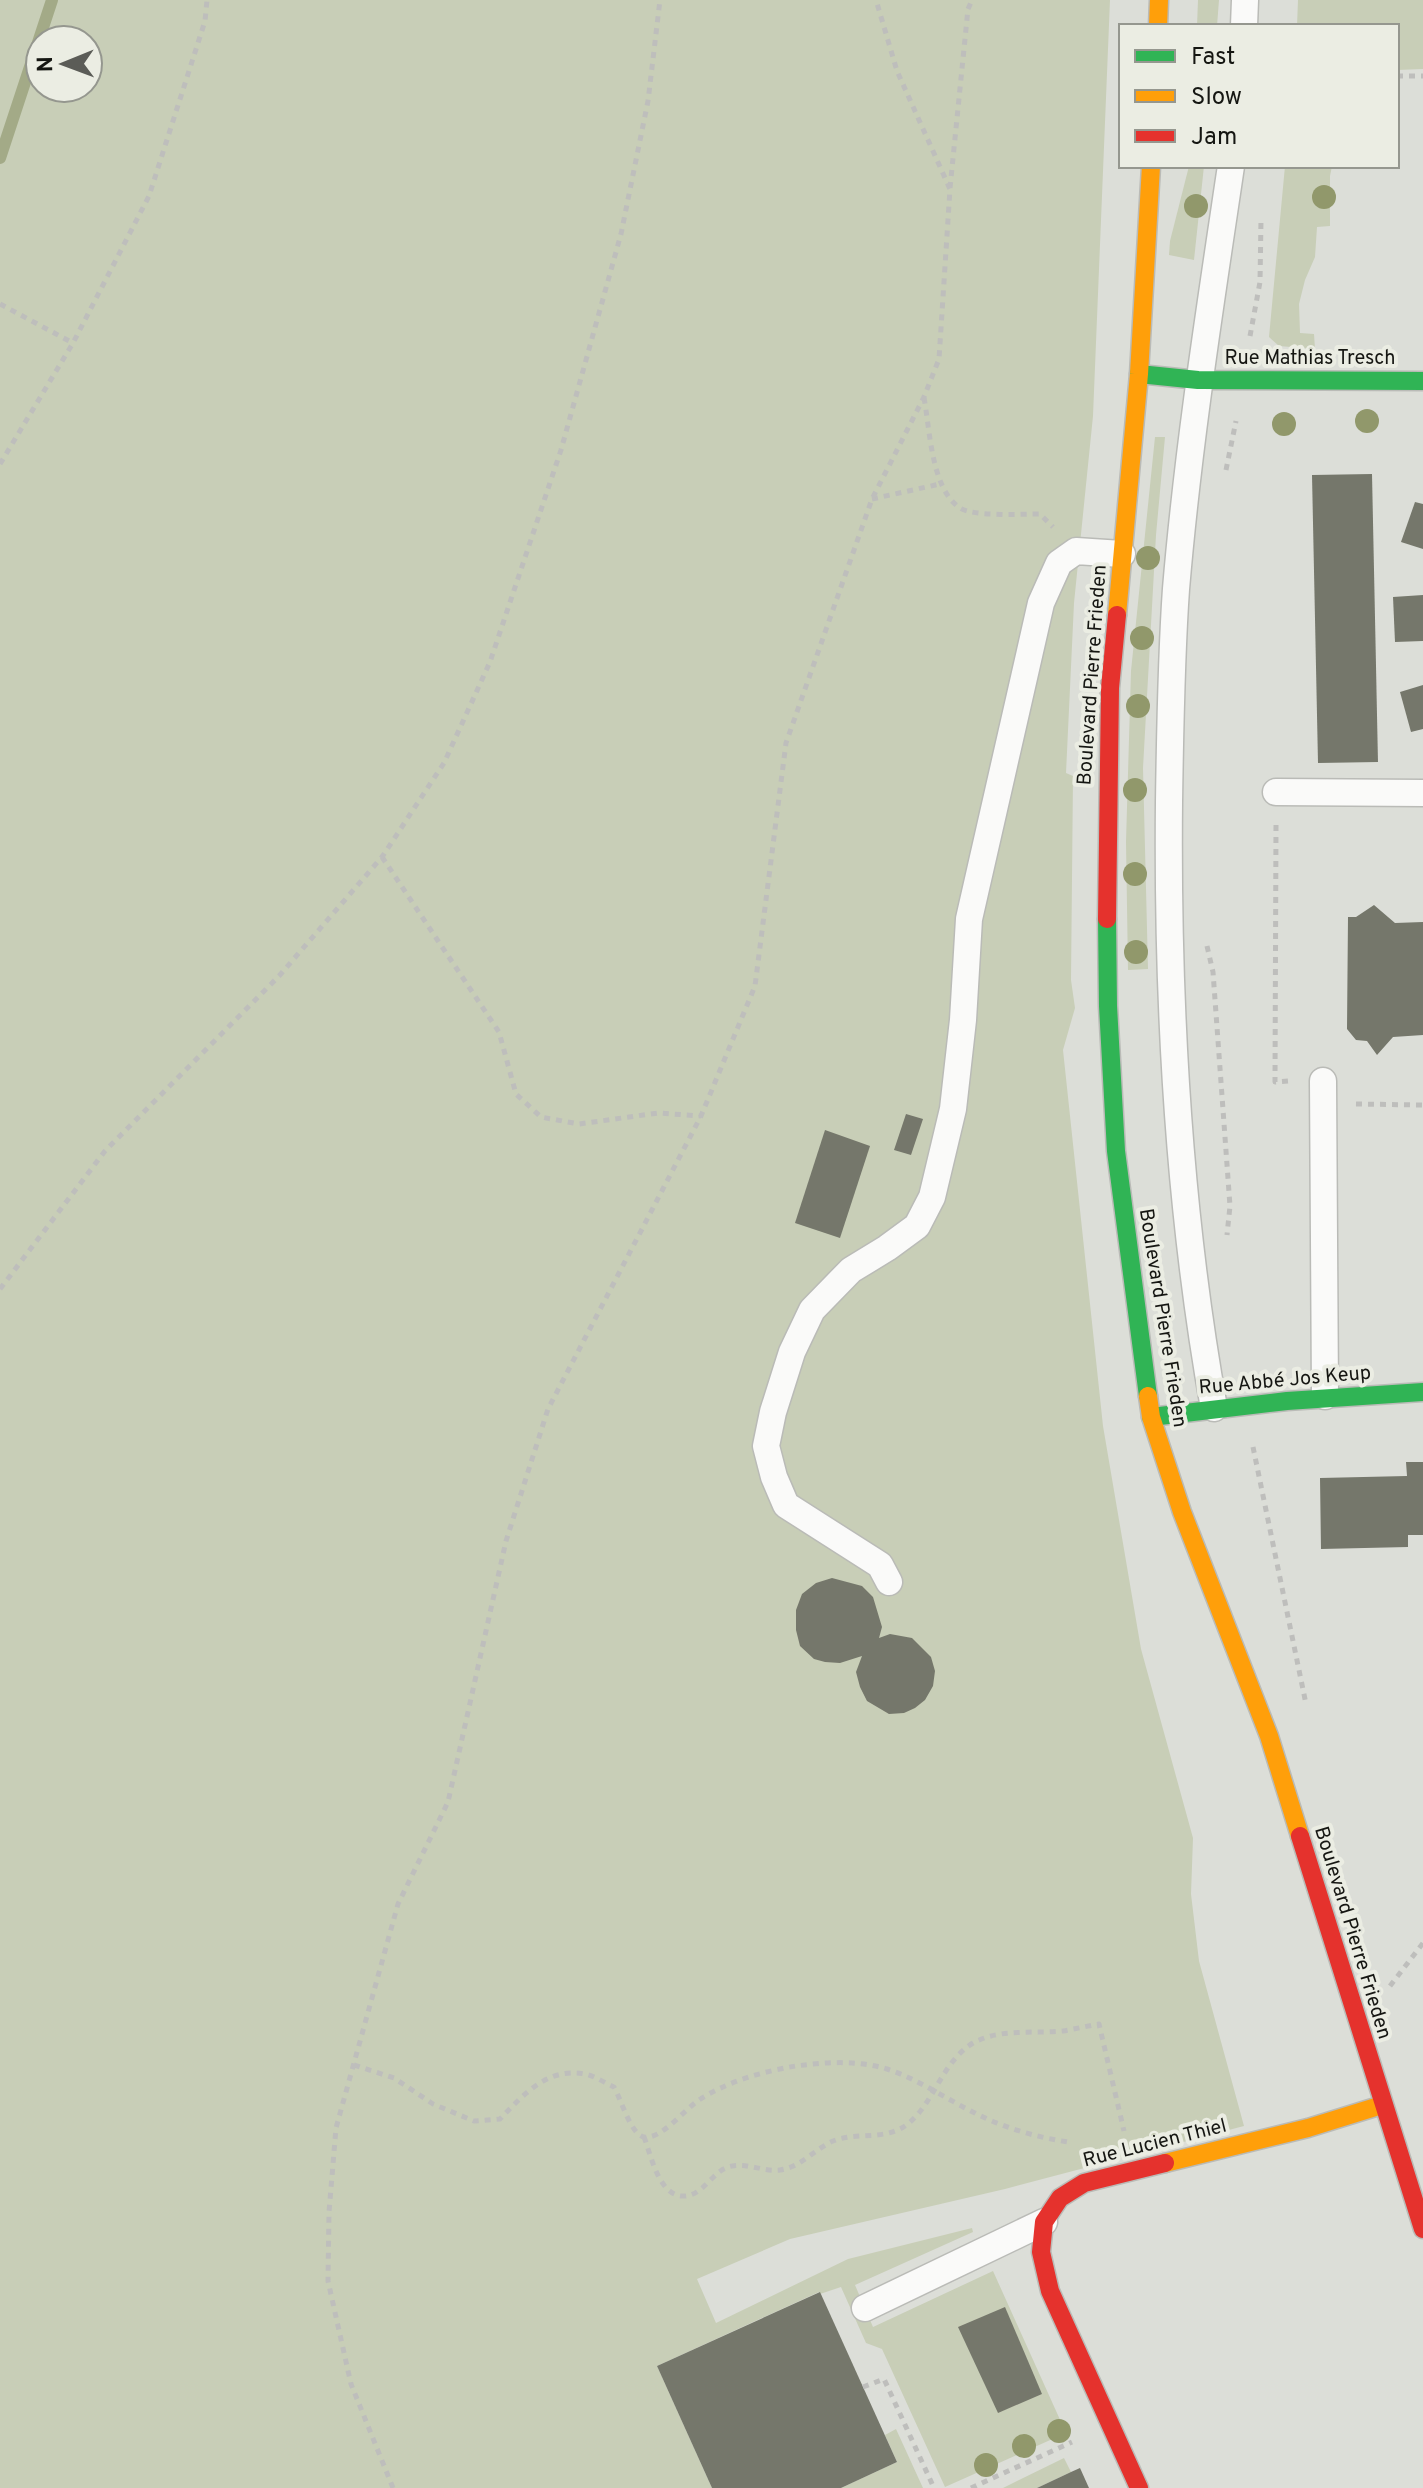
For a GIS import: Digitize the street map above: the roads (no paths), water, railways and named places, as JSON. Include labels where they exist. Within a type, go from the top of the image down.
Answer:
[{"type":"main road","points":[[1158,24],[1159,0]]},
{"type":"main road","name":"Boulevard Pierre Frieden","points":[[1151,168],[1139,374],[1110,688],[1106,840],[1108,1006],[1116,1151],[1134,1304],[1151,1417],[1182,1512],[1269,1736],[1423,2229]]},
{"type":"main road","points":[[1139,374],[1198,380]]},
{"type":"main road","name":"Rue Mathias Tresch","points":[[1198,380],[1423,381]]},
{"type":"main road","name":"Rue Abbé Jos Keup","points":[[1151,1417],[1325,1396],[1423,1392]]},
{"type":"main road","name":"Rue Lucien Thiel","points":[[1044,2222],[1060,2198],[1084,2183],[1308,2128],[1382,2105]]},
{"type":"main road","points":[[1044,2222],[1041,2252],[1050,2291],[1139,2488]]},
{"type":"lane","points":[[1244,24],[1245,0]]},
{"type":"lane","points":[[1214,1408],[1192,1270],[1171,1040],[1170,731],[1176,592],[1198,380],[1231,168]]},
{"type":"lane","points":[[889,1582],[880,1565],[786,1505],[766,1446],[773,1412],[792,1352],[812,1310],[851,1270],[917,1226],[932,1197],[953,1109],[963,1020],[969,919],[1041,603],[1059,563],[1076,551],[1122,554]]},
{"type":"lane","points":[[1276,792],[1423,793]]},
{"type":"lane","points":[[1323,1093],[1325,1396]]},
{"type":"lane","points":[[865,2308],[1044,2222]]},
{"type":"waterway","points":[[0,158],[52,0]]}]
